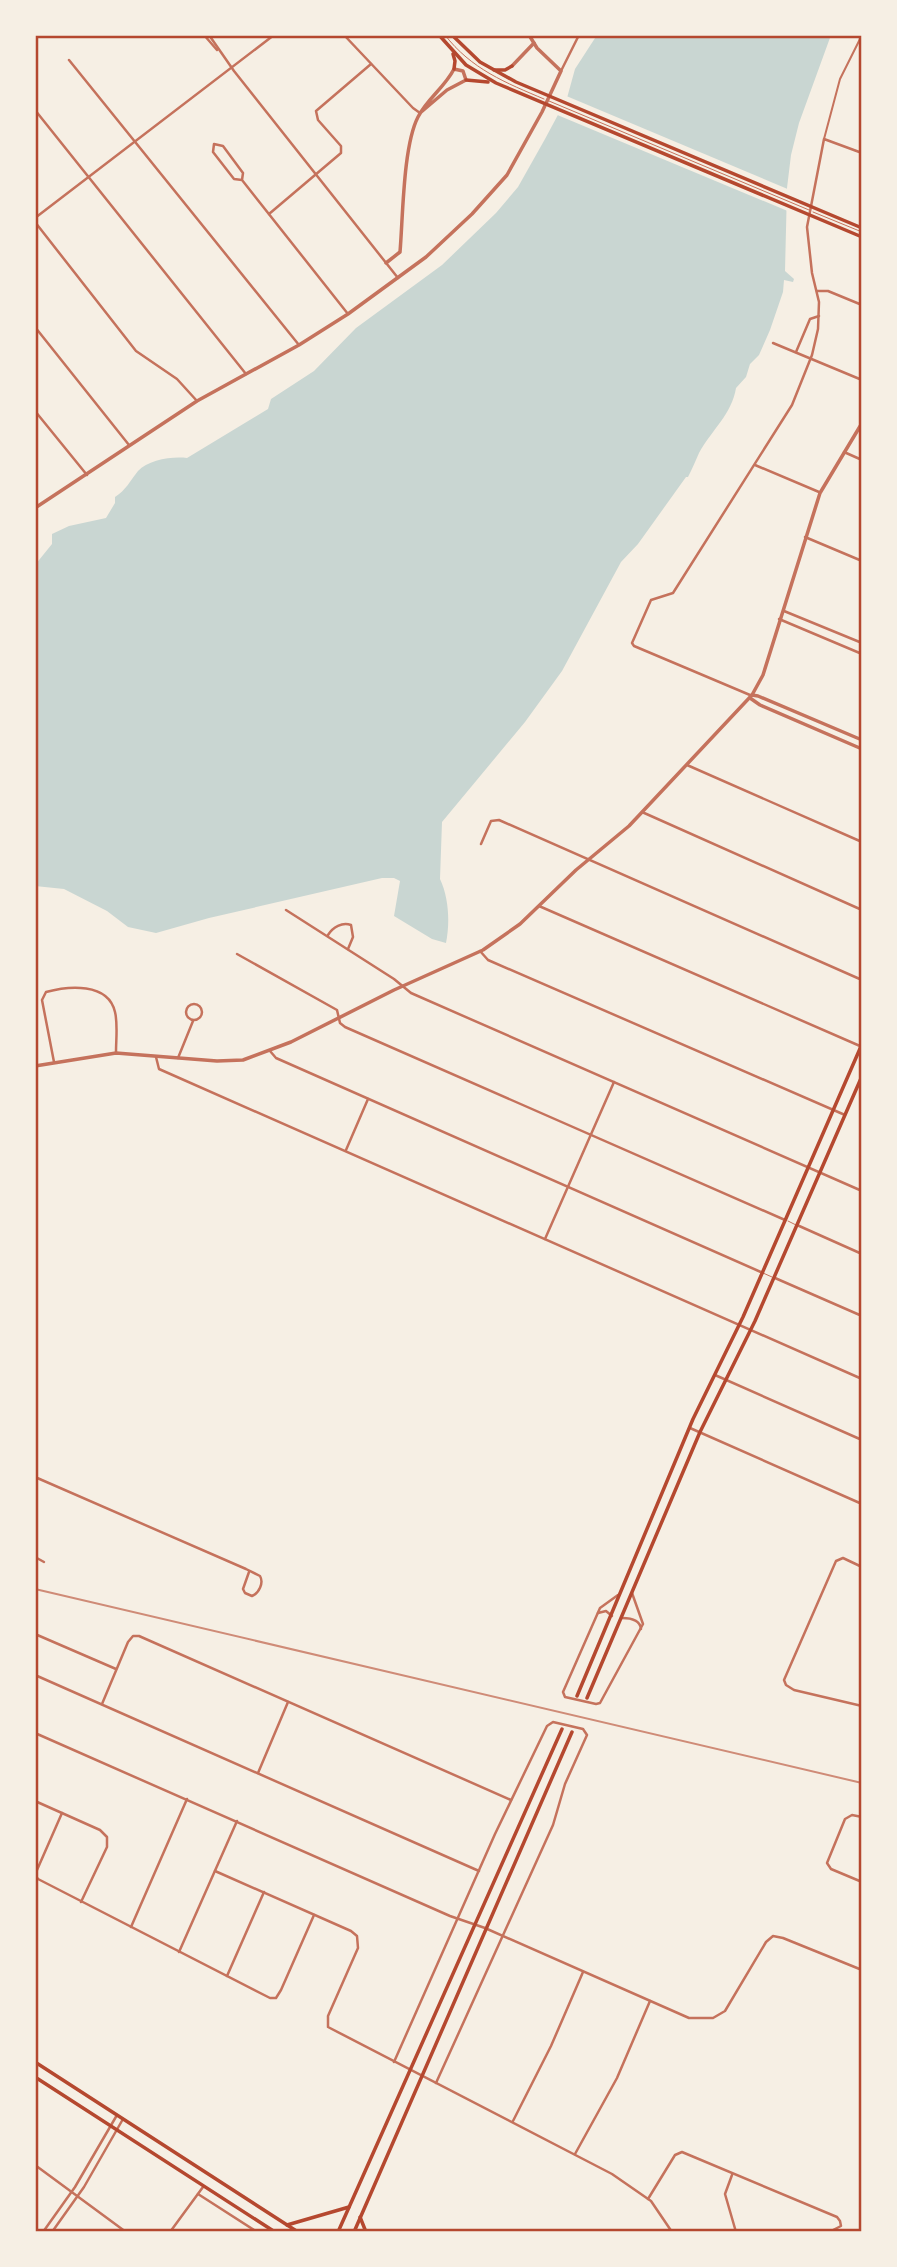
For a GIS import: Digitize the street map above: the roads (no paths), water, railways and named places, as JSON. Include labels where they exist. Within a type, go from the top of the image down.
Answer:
[{"type":"main road","points":[[439,35],[474,71],[496,83]]},
{"type":"main road","points":[[452,35],[472,55],[509,84],[862,232]]},
{"type":"main road","points":[[450,49],[455,60],[454,69]]},
{"type":"main road","points":[[492,70],[505,70],[512,66]]},
{"type":"main road","points":[[466,80],[509,84],[862,232]]},
{"type":"main road","points":[[577,1696],[690,1428],[763,1273],[862,1046]]},
{"type":"main road","points":[[587,1698],[700,1432],[751,1330],[862,1076]]},
{"type":"main road","points":[[338,2232],[562,1729]]},
{"type":"main road","points":[[354,2232],[572,1732]]},
{"type":"main road","points":[[35,2062],[298,2232]]},
{"type":"main road","points":[[35,2077],[275,2232]]},
{"type":"main road","points":[[287,2225],[349,2207]]},
{"type":"main road","points":[[360,2217],[366,2232]]},
{"type":"street","points":[[206,35],[398,278]]},
{"type":"street","points":[[197,401],[177,379],[136,351],[35,220],[87,177],[274,35]]},
{"type":"street","points":[[344,35],[420,113]]},
{"type":"street","points":[[529,35],[561,71]]},
{"type":"street","points":[[35,508],[197,401],[299,345],[348,314],[426,257],[472,214],[504,179],[542,112],[579,35]]},
{"type":"street","points":[[862,35],[840,79],[824,139],[807,227],[819,316],[811,359],[792,405],[673,593],[651,600],[633,646],[750,696],[760,705],[862,749]]},
{"type":"street","points":[[512,66],[534,43]]},
{"type":"street","points":[[69,60],[299,345]]},
{"type":"street","points":[[269,214],[343,150],[318,120],[316,111],[371,64]]},
{"type":"street","points":[[386,263],[400,252],[410,146],[420,113],[454,69],[463,71],[466,80],[447,90],[420,113]]},
{"type":"street","points":[[35,110],[246,374]]},
{"type":"street","points":[[824,139],[862,153]]},
{"type":"street","points":[[242,180],[243,173],[222,146],[214,144],[213,152],[234,179],[242,180],[348,314]]},
{"type":"street","points":[[817,291],[828,291],[862,305]]},
{"type":"street","points":[[795,352],[810,319],[819,316]]},
{"type":"street","points":[[35,327],[131,446]]},
{"type":"street","points":[[773,343],[862,380]]},
{"type":"street","points":[[35,411],[87,475]]},
{"type":"street","points":[[35,1066],[116,1053],[232,1062],[270,1051],[481,951],[508,933],[642,813],[750,696],[762,675],[820,493],[862,423]]},
{"type":"street","points":[[844,452],[862,460]]},
{"type":"street","points":[[755,465],[820,493]]},
{"type":"street","points":[[805,537],[862,561]]},
{"type":"street","points":[[782,610],[862,643]]},
{"type":"street","points":[[779,619],[862,654]]},
{"type":"street","points":[[750,696],[758,696],[862,740]]},
{"type":"street","points":[[688,765],[862,842]]},
{"type":"street","points":[[642,813],[862,910]]},
{"type":"street","points":[[481,844],[490,823],[495,819],[862,980]]},
{"type":"street","points":[[539,906],[862,1046]]},
{"type":"street","points":[[286,910],[411,993],[862,1191]]},
{"type":"street","points":[[328,936],[336,927],[351,925],[353,937],[348,949]]},
{"type":"street","points":[[481,951],[487,959],[845,1115]]},
{"type":"street","points":[[237,954],[337,1010],[345,1027],[785,1220]]},
{"type":"street","points":[[54,1062],[42,1000],[46,992],[62,989],[90,989],[110,1001],[115,1013],[116,1053]]},
{"type":"street","points":[[191,1005],[196,1005],[202,1014],[198,1020],[193,1021],[187,1010],[191,1005]]},
{"type":"street","points":[[178,1058],[193,1021]]},
{"type":"street","points":[[270,1051],[276,1058],[763,1273]]},
{"type":"street","points":[[156,1057],[158,1069],[862,1379]]},
{"type":"street","points":[[545,1239],[614,1082]]},
{"type":"street","points":[[345,1152],[368,1099]]},
{"type":"street","points":[[797,1225],[862,1254]]},
{"type":"street","points":[[774,1278],[862,1317]]},
{"type":"street","points":[[715,1375],[862,1440]]},
{"type":"street","points":[[690,1428],[862,1504]]},
{"type":"street","points":[[35,1477],[260,1576],[262,1581],[257,1593],[252,1596],[243,1589],[249,1572]]},
{"type":"street","points":[[35,1557],[44,1562]]},
{"type":"street","points":[[862,1567],[843,1558],[836,1561],[784,1679],[785,1684],[796,1690],[862,1706]]},
{"type":"street","points":[[621,1593],[602,1604],[563,1692],[565,1697],[600,1704],[641,1629],[643,1620],[632,1593]]},
{"type":"street","points":[[598,1613],[606,1611],[612,1616]]},
{"type":"street","points":[[622,1618],[634,1619],[641,1629]]},
{"type":"street","points":[[35,1634],[116,1669]]},
{"type":"street","points":[[102,1704],[128,1642],[135,1636],[142,1637],[511,1800]]},
{"type":"street","points":[[35,1675],[479,1871]]},
{"type":"street","points":[[258,1773],[289,1702]]},
{"type":"street","points":[[394,2062],[511,1800],[548,1724],[553,1722],[585,1730],[587,1735],[563,1788],[555,1820],[436,2083]]},
{"type":"street","points":[[35,1733],[691,2019],[721,2015],[765,1942],[775,1936],[862,1970]]},
{"type":"street","points":[[131,1927],[187,1799]]},
{"type":"street","points":[[35,1801],[100,1830],[107,1839],[107,1847],[81,1902]]},
{"type":"street","points":[[62,1813],[36,1874],[39,1881],[268,1997],[277,1997],[314,1915]]},
{"type":"street","points":[[862,1817],[855,1815],[845,1819],[827,1863],[831,1869],[862,1882]]},
{"type":"street","points":[[178,1952],[237,1821]]},
{"type":"street","points":[[215,1871],[351,1931],[359,1942],[358,1950],[327,2022],[331,2029],[630,2185],[648,2199],[672,2232]]},
{"type":"street","points":[[227,1977],[264,1892]]},
{"type":"street","points":[[513,2122],[551,2046],[583,1972]]},
{"type":"street","points":[[575,2154],[614,2085],[650,2001]]},
{"type":"street","points":[[43,2232],[72,2192],[117,2115]]},
{"type":"street","points":[[52,2232],[78,2196],[123,2119]]},
{"type":"street","points":[[648,2199],[678,2152],[837,2217],[841,2223],[838,2229],[830,2232]]},
{"type":"street","points":[[35,2165],[126,2232]]},
{"type":"street","points":[[732,2174],[725,2194],[736,2232]]},
{"type":"street","points":[[170,2232],[204,2186]]},
{"type":"street","points":[[198,2194],[257,2232]]},
{"type":"lane","points":[[445,35],[459,52],[479,68],[509,84]]},
{"type":"lane","points":[[785,1220],[797,1225]]},
{"type":"lane","points":[[763,1273],[774,1278]]},
{"type":"railway","points":[[35,1589],[862,1783]]}]
